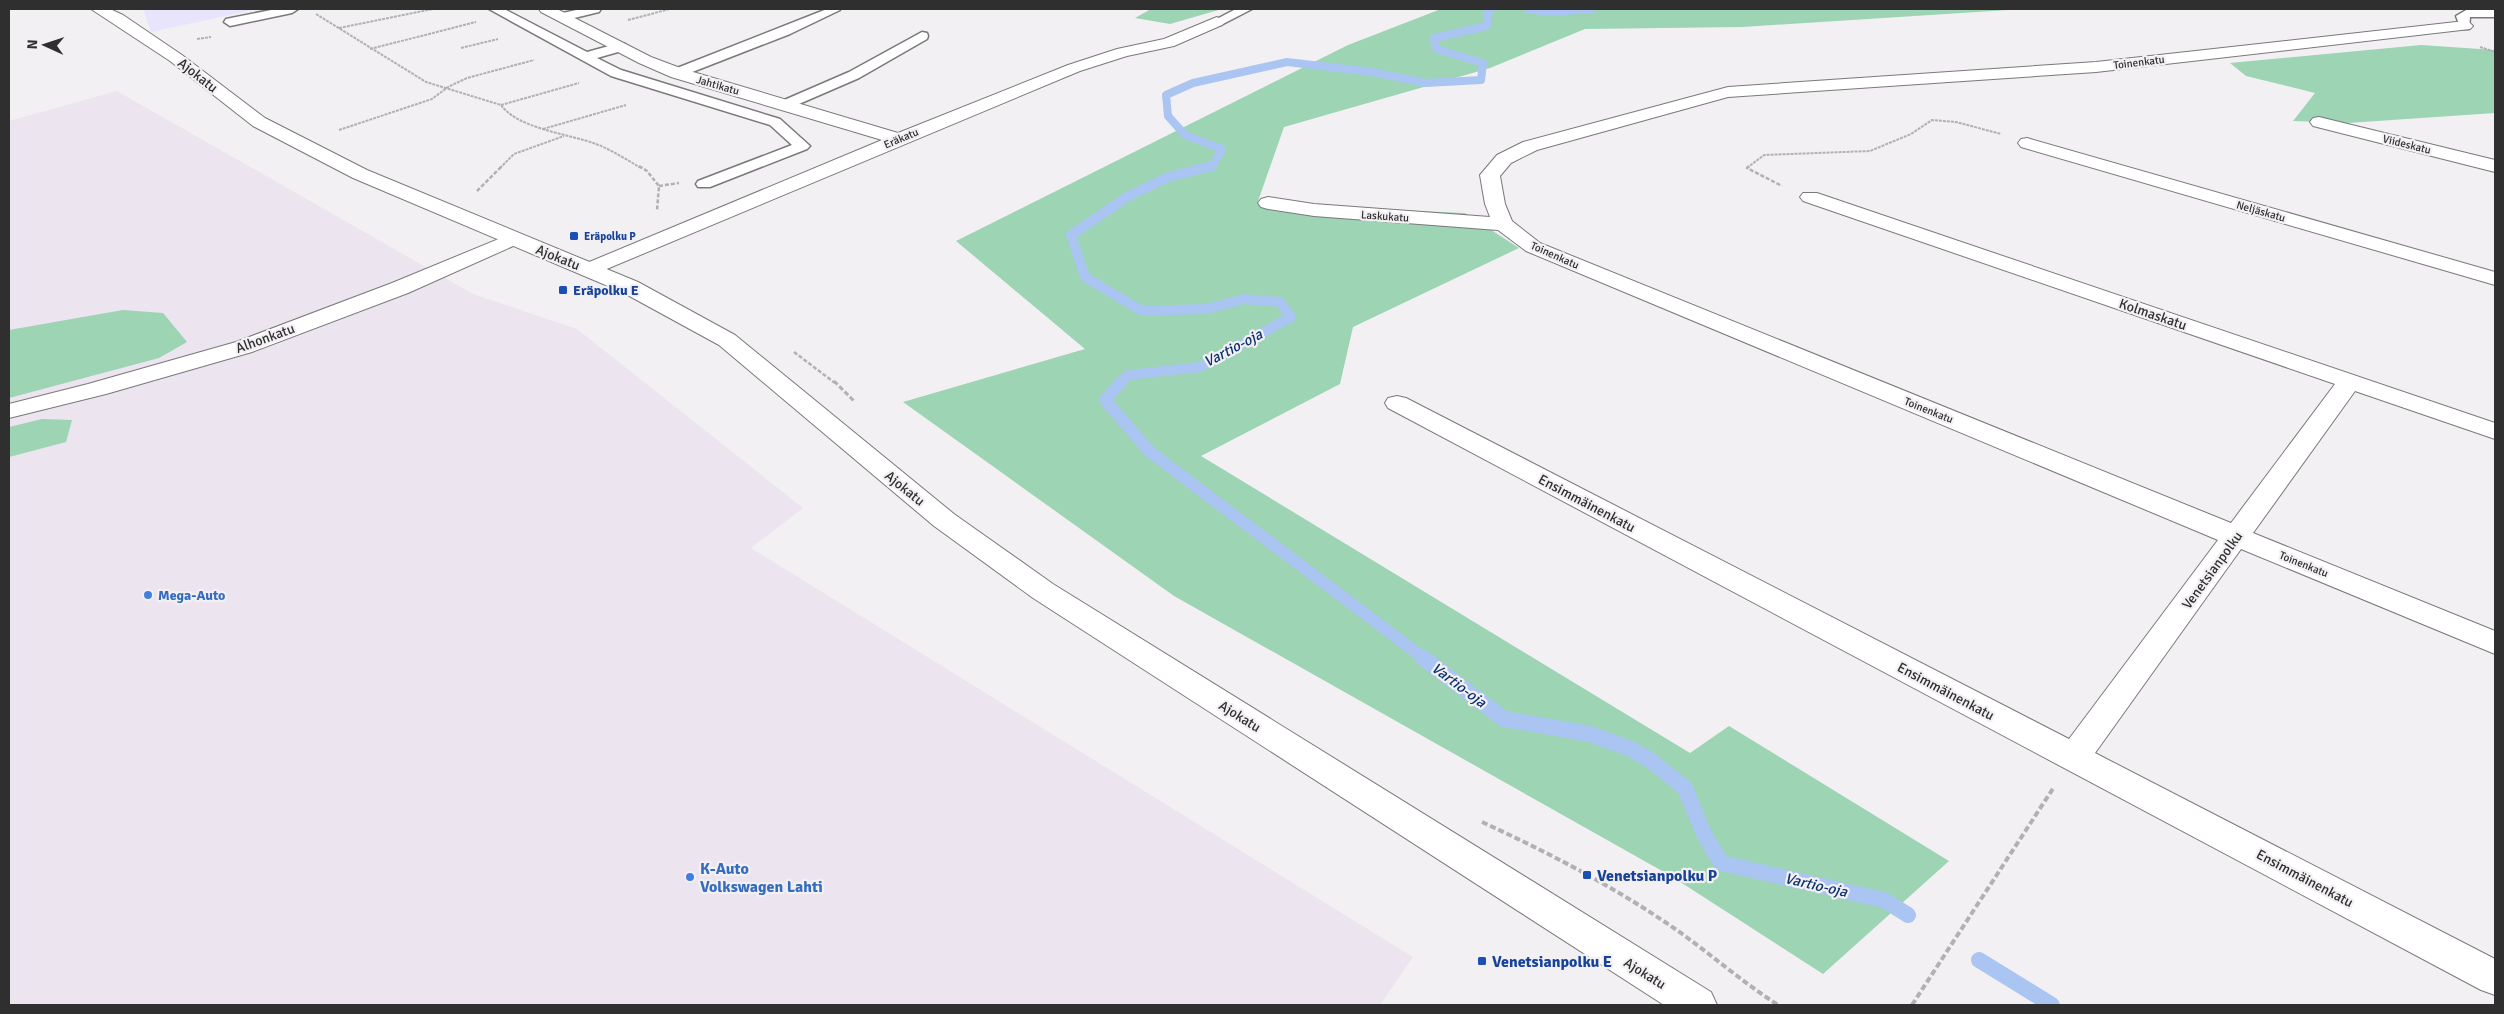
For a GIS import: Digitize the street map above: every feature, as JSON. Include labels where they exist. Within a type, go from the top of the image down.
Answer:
[{"type":"street","name":"Ajokatu","points":[[98,9],[118,18],[176,58],[259,122],[360,174],[630,287],[727,340],[944,520],[1043,591],[1697,1005]]},
{"type":"street","name":"Jahtikatu","points":[[546,9],[620,47],[677,73],[899,138]]},
{"type":"street","name":"Eräkatu","points":[[590,270],[899,138],[1074,68],[1123,52],[1168,43],[1217,22]]},
{"type":"street","name":"Toinenkatu","points":[[2465,26],[2096,67],[1728,92],[1530,146],[1504,159],[1490,175],[1495,204],[1504,224],[1533,247],[2495,643]]},
{"type":"street","name":"Viideskatu","points":[[2319,122],[2495,166]]},
{"type":"street","name":"Neljäskatu","points":[[2028,143],[2495,279]]},
{"type":"street","name":"Kolmaskatu","points":[[1810,197],[2495,431]]},
{"type":"street","name":"Laskukatu","points":[[1268,203],[1314,210],[1504,224]]},
{"type":"street","name":"Alhonkatu","points":[[9,411],[97,389],[244,347],[400,288],[513,239]]},
{"type":"street","name":"Venetsianpolku","points":[[2074,757],[2350,382]]},
{"type":"street","name":"Ensimmäinenkatu","points":[[1397,403],[2495,978]]},
{"type":"lane","points":[[230,22],[292,9]]},
{"type":"lane","points":[[562,17],[595,9]]},
{"type":"lane","points":[[1217,22],[1246,9]]},
{"type":"lane","points":[[677,73],[786,31],[834,10]]},
{"type":"lane","points":[[501,12],[616,73],[775,122],[802,146],[704,184]]},
{"type":"lane","points":[[2465,26],[2462,16],[2495,13]]},
{"type":"lane","points":[[787,104],[854,75],[922,36]]},
{"type":"lane","points":[[578,53],[620,47]]},
{"type":"lane","points":[[775,122],[807,110]]},
{"type":"path","points":[[338,28],[433,9]]},
{"type":"path","points":[[626,20],[670,9]]},
{"type":"path","points":[[370,49],[501,12]]},
{"type":"path","points":[[313,13],[426,82],[448,87],[501,105],[616,73]]},
{"type":"path","points":[[331,132],[432,99],[448,87],[468,78],[578,53]]},
{"type":"path","points":[[542,129],[673,91]]},
{"type":"path","points":[[501,105],[506,112],[542,129],[597,144],[647,171],[659,186],[657,216],[664,232],[674,234]]},
{"type":"path","points":[[1810,197],[1770,182],[1747,168],[1764,155],[1870,151],[1911,134],[1932,120],[1956,122],[2028,143]]},
{"type":"path","points":[[472,193],[479,190],[514,154],[564,136]]},
{"type":"path","points":[[1912,1005],[2074,757]]},
{"type":"shaded area","points":[[143,9],[258,9],[151,32]]},
{"type":"shaded area","points":[[117,91],[473,294],[577,329],[803,508],[751,548],[1413,957],[1380,1005],[9,1005],[9,121]]},
{"type":"green space","points":[[1151,9],[1222,9],[1170,24],[1135,18]]},
{"type":"green space","points":[[1441,9],[2024,9],[1742,27],[1585,29],[1490,68],[1284,127],[1257,204],[1465,213],[1519,248],[1353,327],[1340,384],[1201,456],[1690,753],[1729,726],[1949,861],[1823,974],[1671,876],[1174,596],[903,402],[1085,349],[956,241],[1348,45]]},
{"type":"green space","points":[[2421,45],[2495,50],[2495,113],[2348,123],[2293,121],[2315,93],[2246,76],[2230,63]]},
{"type":"green space","points":[[123,310],[163,313],[187,342],[159,358],[9,398],[9,330]]},
{"type":"green space","points":[[42,419],[72,420],[66,442],[9,457],[9,427]]},
{"type":"waterway","name":"Vartio-oja","points":[[1209,168],[1212,167],[1222,149],[1185,135],[1168,116],[1166,95],[1193,83],[1287,62],[1372,72],[1426,83],[1481,80],[1483,63],[1436,49],[1434,38],[1487,26],[1488,11],[1492,9]]},
{"type":"waterway","name":"Vartio-oja","points":[[1527,9],[1551,12],[1592,9]]},
{"type":"waterway","name":"Vartio-oja","points":[[1121,383],[1128,375],[1200,367],[1291,317],[1280,302],[1244,299],[1206,309],[1142,311],[1085,277],[1071,235],[1127,197],[1168,177],[1212,166]]},
{"type":"waterway","name":"Vartio-oja","points":[[1122,381],[1105,400],[1150,452],[1425,659]]},
{"type":"waterway","name":"Vartio-oja","points":[[1423,658],[1504,719],[1590,734],[1631,749],[1650,760],[1685,788],[1704,834],[1721,863],[1884,900],[1908,915]]},
{"type":"waterway","name":"Vartio-oja","points":[[1979,960],[2052,1005]]},
{"type":"place","name":"Eräpolku P","points":[[574,236]]},
{"type":"place","name":"Eräpolku E","points":[[563,290]]},
{"type":"place","name":"Mega-Auto","points":[[148,595]]},
{"type":"place","name":"Venetsianpolku P","points":[[1587,875]]},
{"type":"place","name":"K-Auto Volkswagen Lahti","points":[[690,877]]},
{"type":"place","name":"Venetsianpolku E","points":[[1482,961]]}]
